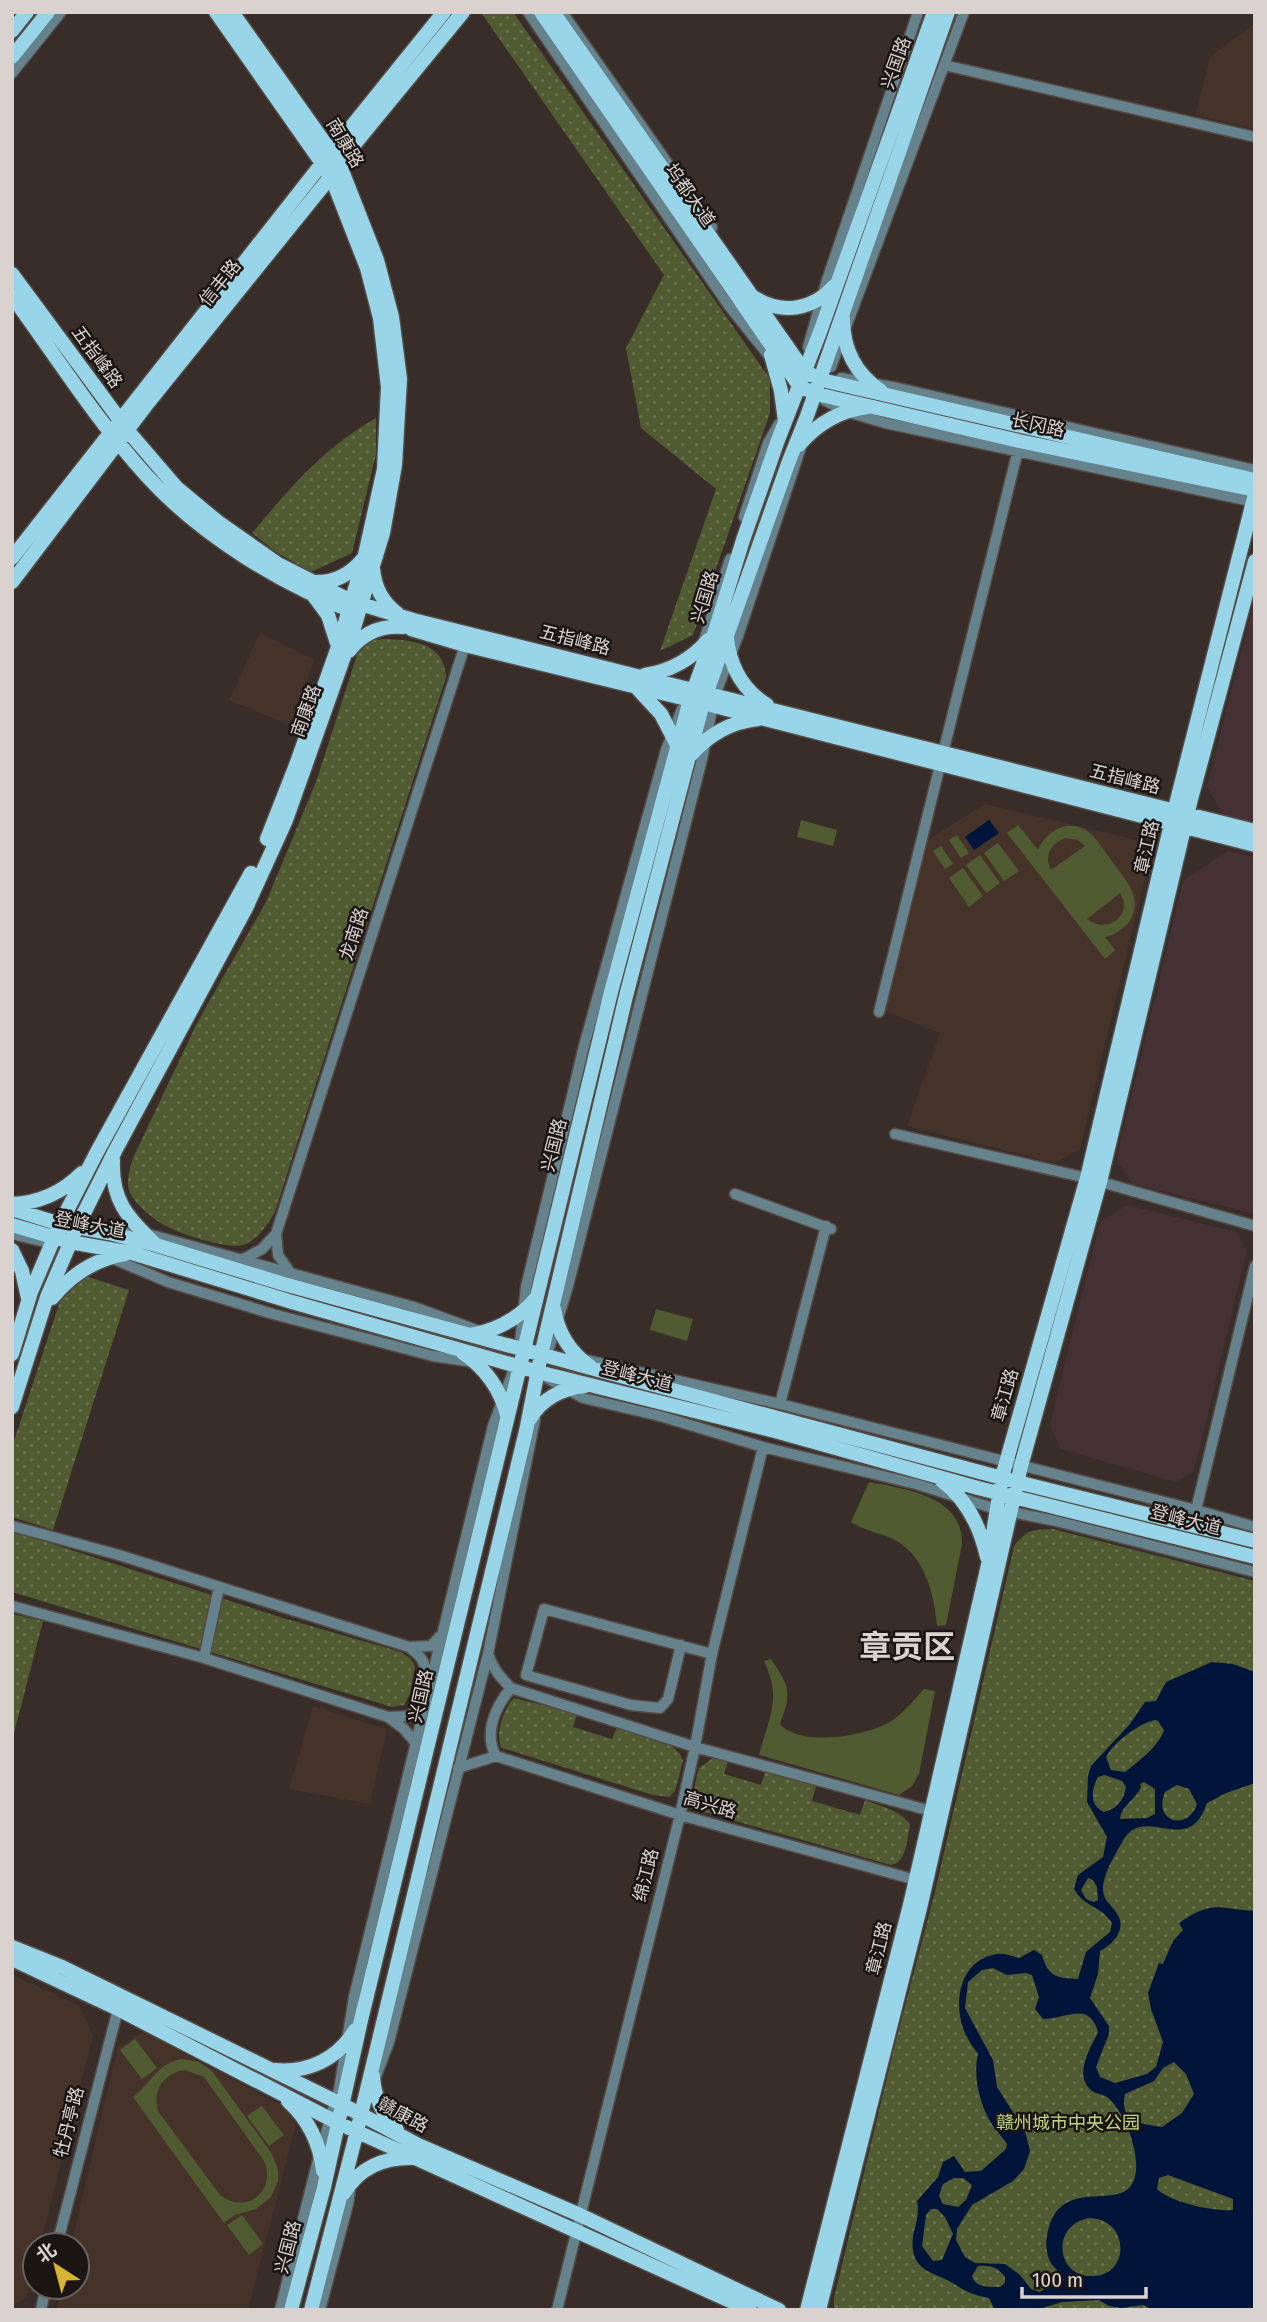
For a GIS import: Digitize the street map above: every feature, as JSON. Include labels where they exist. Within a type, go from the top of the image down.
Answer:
[{"type":"main road","points":[[12,31],[27,12]]},
{"type":"main road","points":[[12,57],[48,12]]},
{"type":"main road","name":"南康路","points":[[216,12],[331,163]]},
{"type":"main road","name":"南康路","points":[[12,1407],[41,1318],[78,1225],[246,908],[286,820],[369,560],[384,469],[388,387],[380,318],[367,268],[331,163],[232,12]]},
{"type":"main road","name":"信丰路","points":[[12,558],[119,432],[156,393],[443,12]]},
{"type":"main road","name":"信丰路","points":[[331,163],[463,12]]},
{"type":"main road","name":"坞都大道","points":[[541,12],[746,311],[801,377]]},
{"type":"main road","name":"坞都大道","points":[[554,12],[747,291],[801,377]]},
{"type":"main road","name":"兴国路","points":[[721,634],[743,540],[934,12]]},
{"type":"main road","name":"兴国路","points":[[311,2310],[358,2132],[375,2050],[540,1374],[554,1300],[699,696],[820,386],[948,12]]},
{"type":"main road","name":"五指峰路","points":[[12,274],[119,432]]},
{"type":"main road","points":[[747,291],[776,307],[793,308],[809,305],[822,298],[839,279]]},
{"type":"main road","name":"五指峰路","points":[[12,296],[119,432],[177,488],[218,522],[310,587],[355,607],[404,622],[940,759],[1153,807],[1255,845]]},
{"type":"main road","points":[[746,311],[762,336],[780,384],[785,420],[778,440]]},
{"type":"main road","points":[[844,311],[844,335],[852,361],[870,383],[888,395]]},
{"type":"main road","points":[[801,377],[820,386]]},
{"type":"main road","name":"长冈路","points":[[820,386],[888,395],[1255,480]]},
{"type":"main road","name":"长冈路","points":[[820,386],[874,407],[1254,497]]},
{"type":"main road","points":[[789,461],[803,440],[825,421],[854,409],[874,407]]},
{"type":"main road","name":"信丰路","points":[[12,582],[119,432]]},
{"type":"main road","name":"章江路","points":[[822,2306],[920,1909],[1003,1510],[1001,1485],[1014,1464],[1094,1180],[1254,497]]},
{"type":"main road","points":[[369,560],[381,597],[404,622],[373,631],[342,651],[328,615],[310,587],[343,577],[369,560]]},
{"type":"main road","name":"章江路","points":[[1180,818],[1255,561]]},
{"type":"main road","name":"五指峰路","points":[[404,622],[465,645],[636,681]]},
{"type":"main road","points":[[721,634],[736,672],[770,714],[729,726],[684,752],[636,681],[687,660],[721,634]]},
{"type":"main road","name":"南康路","points":[[12,1354],[28,1302],[61,1222],[97,1152],[245,887],[342,651]]},
{"type":"main road","name":"兴国路","points":[[291,2310],[324,2187],[334,2121],[361,2020],[508,1417],[517,1367],[537,1296],[611,992],[684,752]]},
{"type":"main road","name":"五指峰路","points":[[1180,818],[1255,831]]},
{"type":"main road","points":[[115,1151],[113,1178],[117,1196],[126,1214],[156,1245]]},
{"type":"main road","points":[[14,1205],[45,1198],[63,1189],[86,1169],[97,1152]]},
{"type":"main road","name":"登峰大道","points":[[14,1205],[61,1222],[156,1245],[284,1284],[477,1334],[1255,1557]]},
{"type":"main road","name":"登峰大道","points":[[12,1226],[69,1245],[132,1253],[540,1374],[775,1431],[934,1476],[1001,1485]]},
{"type":"main road","points":[[12,1250],[22,1271],[28,1302]]},
{"type":"main road","points":[[41,1318],[53,1297],[69,1280],[110,1257],[132,1253]]},
{"type":"main road","points":[[477,1334],[500,1326],[524,1310],[537,1296]]},
{"type":"main road","points":[[554,1300],[557,1322],[567,1344],[580,1359],[598,1370]]},
{"type":"main road","points":[[453,1347],[475,1362],[493,1382],[508,1417]]},
{"type":"main road","points":[[526,1430],[536,1409],[552,1396],[568,1389],[599,1387]]},
{"type":"main road","name":"章江路","points":[[807,2310],[916,1880],[988,1565],[1003,1510],[1016,1489],[1014,1464]]},
{"type":"main road","points":[[934,1476],[961,1498],[975,1521],[988,1565]]},
{"type":"main road","name":"登峰大道","points":[[1016,1489],[1255,1541]]},
{"type":"main road","name":"赣康路","points":[[12,1947],[62,1967],[339,2103],[419,2152],[576,2231],[750,2310]]},
{"type":"main road","name":"赣康路","points":[[12,1959],[118,2009],[358,2132],[419,2152],[580,2216],[779,2310]]},
{"type":"main road","points":[[267,2069],[286,2071],[315,2066],[347,2043],[361,2020]]},
{"type":"main road","points":[[338,2203],[351,2182],[368,2168],[385,2160],[419,2152],[387,2119],[378,2101],[373,2083],[375,2050]]},
{"type":"main road","points":[[267,2085],[284,2097],[310,2128],[320,2152],[324,2187]]},
{"type":"street","points":[[12,73],[61,12]]},
{"type":"street","points":[[528,12],[729,306],[772,359],[801,377]]},
{"type":"street","points":[[562,12],[763,302],[801,377]]},
{"type":"street","points":[[918,12],[822,298],[801,377],[768,443],[701,648],[699,696],[705,740],[568,1286],[544,1354],[580,1359],[780,1404],[1255,1527]]},
{"type":"street","points":[[522,1348],[526,1287],[584,1046],[672,733],[730,656],[820,386],[844,335],[859,288],[964,12]]},
{"type":"street","points":[[944,65],[1255,137]]},
{"type":"street","points":[[820,386],[870,383],[1255,470]]},
{"type":"street","points":[[820,386],[848,412],[885,423],[1254,497]]},
{"type":"street","points":[[879,1012],[1018,450]]},
{"type":"street","name":"龙南路","points":[[276,1234],[465,645]]},
{"type":"street","points":[[895,1134],[1094,1180],[1255,1226]]},
{"type":"street","points":[[735,1194],[829,1228],[780,1404]]},
{"type":"street","points":[[78,1225],[144,1233],[414,1307],[477,1334]]},
{"type":"street","points":[[12,1234],[52,1241]]},
{"type":"street","points":[[240,1261],[262,1249],[276,1234]]},
{"type":"street","points":[[276,1234],[278,1255],[292,1275]]},
{"type":"street","points":[[69,1245],[110,1257],[167,1282],[273,1314],[433,1356],[517,1367],[493,1426],[415,1742],[354,1997],[339,2103]]},
{"type":"street","points":[[1196,1510],[1255,1266]]},
{"type":"street","points":[[362,2115],[389,2042],[488,1654],[536,1409],[540,1374],[583,1398],[660,1416],[763,1447],[1003,1510],[1255,1572]]},
{"type":"street","name":"绵江路","points":[[557,2310],[680,1815],[712,1654],[763,1447]]},
{"type":"street","points":[[12,1526],[119,1555],[408,1647],[421,1657],[426,1668],[422,1689],[416,1709],[410,1716],[388,1717]]},
{"type":"street","points":[[204,1658],[219,1587]]},
{"type":"street","points":[[12,1606],[204,1658],[388,1717],[415,1742]]},
{"type":"street","points":[[681,1645],[668,1699],[660,1708],[631,1705],[526,1675],[544,1609],[681,1645],[712,1654]]},
{"type":"street","points":[[408,1647],[431,1646],[441,1635]]},
{"type":"street","points":[[488,1654],[498,1676],[511,1688],[695,1747],[931,1811]]},
{"type":"street","points":[[458,1768],[496,1756],[490,1743],[491,1731],[498,1705],[511,1688]]},
{"type":"street","points":[[626,1724],[631,1705]]},
{"type":"street","name":"高兴路","points":[[496,1756],[680,1815],[916,1880]]},
{"type":"street","name":"牡丹亭路","points":[[61,2231],[118,2009]]},
{"type":"street","points":[[280,2310],[320,2152],[334,2121]]},
{"type":"street","points":[[320,2310],[348,2204],[358,2132]]},
{"type":"shaded area","points":[[1255,23],[1255,129],[1195,115],[1211,56]]},
{"type":"shaded area","points":[[1255,597],[1255,823],[1224,816],[1207,787]]},
{"type":"shaded area","points":[[260,633],[314,660],[292,726],[229,700]]},
{"type":"shaded area","points":[[985,804],[1136,840],[1149,860],[1080,1149],[1055,1163],[907,1126],[940,1033],[885,1011],[926,841]]},
{"type":"shaded area","points":[[1228,851],[1255,857],[1255,1214],[1133,1184],[1116,1160],[1183,881]]},
{"type":"shaded area","points":[[1127,1205],[1237,1232],[1247,1250],[1194,1472],[1176,1482],[1060,1449],[1050,1424],[1100,1222]]},
{"type":"shaded area","points":[[313,1706],[387,1729],[370,1804],[289,1789]]},
{"type":"shaded area","points":[[12,1974],[79,2006],[93,2035],[44,2231],[21,2231],[21,2300],[12,2305]]},
{"type":"shaded area","points":[[144,2032],[280,2105],[290,2113],[296,2124],[248,2310],[57,2309],[58,2301],[91,2301],[91,2231],[74,2231],[118,2046]]},
{"type":"green space","points":[[513,12],[770,379],[770,413],[693,635],[660,651],[716,489],[641,428],[626,348],[664,275],[482,14]]},
{"type":"green space","points":[[376,418],[376,454],[352,553],[311,572],[276,552],[252,533],[294,484],[323,456]]},
{"type":"green space","points":[[373,640],[425,645],[439,656],[446,677],[275,1212],[259,1234],[246,1244],[219,1244],[195,1238],[163,1224],[145,1211],[131,1195],[128,1182],[133,1158],[197,1023],[266,902],[316,782],[358,652]]},
{"type":"green space","points":[[801,820],[837,830],[833,846],[797,837]]},
{"type":"green space","points":[[1018,825],[1038,850],[1053,831],[1076,826],[1091,834],[1099,843],[1128,883],[1135,903],[1134,911],[1126,925],[1105,937],[1115,950],[1105,959],[1007,833]],"holes":[[[1065,838],[1078,840],[1085,846],[1051,870],[1048,855],[1056,844]],[[1120,893],[1124,909],[1116,920],[1103,925],[1087,919]]]},
{"type":"green space","points":[[957,835],[969,853],[961,858],[949,840]]},
{"type":"green space","points":[[998,843],[1019,871],[1004,881],[984,853]]},
{"type":"green space","points":[[941,846],[953,864],[945,869],[933,851]]},
{"type":"green space","points":[[980,855],[1000,883],[986,893],[966,865]]},
{"type":"green space","points":[[963,868],[983,896],[969,907],[949,878]]},
{"type":"green space","points":[[85,1276],[129,1290],[53,1530],[12,1517],[12,1447],[62,1295]]},
{"type":"green space","points":[[656,1309],[693,1319],[687,1341],[650,1330]]},
{"type":"green space","points":[[869,1482],[930,1498],[953,1515],[960,1528],[962,1544],[946,1625],[937,1626],[926,1576],[912,1554],[891,1538],[851,1522]]},
{"type":"green space","name":"赣州城市中央公园","points":[[1053,1529],[1255,1581],[1255,2310],[834,2310],[834,2298],[895,2044],[935,1892],[1014,1546],[1030,1532]]},
{"type":"green space","points":[[12,1531],[283,1618],[401,1652],[410,1658],[415,1666],[410,1694],[404,1705],[392,1707],[12,1592]]},
{"type":"green space","points":[[12,1614],[43,1621],[12,1741]]},
{"type":"green space","points":[[771,1659],[787,1690],[780,1724],[803,1736],[835,1737],[868,1731],[893,1720],[924,1689],[935,1691],[919,1774],[912,1786],[899,1795],[759,1755],[772,1708],[772,1686],[764,1661]]},
{"type":"green space","points":[[514,1698],[577,1714],[573,1727],[612,1739],[617,1727],[673,1747],[683,1761],[675,1791],[669,1797],[653,1795],[502,1748],[499,1736],[501,1722]]},
{"type":"green space","points":[[713,1758],[728,1761],[724,1774],[761,1785],[765,1772],[816,1786],[812,1801],[860,1815],[865,1800],[895,1812],[910,1824],[903,1855],[891,1865],[700,1811],[694,1802],[696,1779],[699,1768]]},
{"type":"green space","points":[[135,2039],[157,2068],[142,2079],[120,2050]]},
{"type":"green space","points":[[183,2059],[199,2062],[212,2071],[272,2154],[278,2170],[278,2181],[271,2197],[256,2209],[235,2215],[224,2223],[133,2097],[161,2069]],"holes":[[[185,2070],[204,2077],[264,2161],[266,2182],[257,2197],[249,2201],[230,2201],[220,2195],[158,2111],[158,2090],[171,2075]]]},
{"type":"green space","points":[[262,2106],[284,2135],[269,2146],[247,2116]]},
{"type":"green space","points":[[242,2215],[263,2244],[249,2255],[227,2225]]},
{"type":"water","points":[[989,820],[999,833],[974,850],[965,837]]},
{"type":"water","points":[[1212,1662],[1233,1664],[1255,1672],[1255,1783],[1207,1803],[1199,1820],[1189,1828],[1177,1830],[1141,1827],[1130,1832],[1121,1844],[1103,1883],[1105,1897],[1119,1917],[1119,1933],[1113,1942],[1100,1951],[1098,1974],[1090,1998],[1109,2026],[1109,2034],[1096,2067],[1100,2077],[1115,2083],[1147,2074],[1156,2067],[1163,2042],[1148,1993],[1159,1963],[1163,1964],[1173,1941],[1183,1930],[1179,1923],[1209,1908],[1255,1911],[1255,2310],[1154,2310],[1143,2305],[1121,2308],[1109,2306],[1099,2300],[1062,2302],[1036,2310],[995,2310],[989,2298],[968,2292],[926,2270],[918,2263],[913,2250],[918,2215],[917,2201],[938,2177],[943,2162],[954,2156],[965,2172],[981,2171],[1006,2149],[1007,2144],[986,2114],[980,2097],[976,2071],[978,2054],[966,2035],[959,2011],[962,1986],[966,1975],[984,1958],[999,1954],[1019,1958],[1034,1950],[1042,1955],[1047,1968],[1054,1975],[1078,1979],[1086,1952],[1110,1932],[1112,1923],[1108,1917],[1083,1900],[1074,1889],[1078,1875],[1103,1857],[1107,1837],[1087,1802],[1088,1776],[1091,1766],[1130,1724],[1145,1702],[1156,1701],[1166,1682]],"holes":[[[1155,1720],[1164,1730],[1153,1747],[1125,1772],[1111,1770],[1106,1757],[1121,1740],[1141,1725]],[[1105,1775],[1122,1781],[1126,1787],[1119,1803],[1104,1812],[1094,1801],[1094,1787],[1098,1777]],[[1144,1782],[1155,1789],[1155,1814],[1147,1818],[1120,1819],[1123,1810],[1139,1791],[1140,1784]],[[1177,1785],[1189,1789],[1197,1804],[1187,1818],[1173,1820],[1163,1811],[1165,1792]],[[1088,1878],[1093,1880],[1097,1887],[1098,1900],[1094,1902],[1086,1899],[1081,1890]],[[993,1968],[1007,1975],[1032,1975],[1039,1997],[1035,2009],[1043,2019],[1076,2014],[1089,2016],[1098,2032],[1083,2070],[1086,2085],[1092,2091],[1107,2097],[1119,2111],[1135,2151],[1136,2170],[1132,2185],[1123,2192],[1069,2202],[1057,2211],[1049,2227],[1046,2247],[1050,2262],[1064,2280],[1039,2292],[1031,2289],[1020,2275],[1005,2264],[975,2263],[965,2257],[956,2240],[957,2229],[972,2205],[1013,2181],[1024,2169],[1030,2151],[1025,2131],[997,2087],[993,2060],[965,2008],[968,1982],[982,1970]],[[1174,2062],[1186,2074],[1194,2094],[1182,2113],[1162,2127],[1139,2123],[1128,2116],[1125,2111],[1125,2094],[1154,2081],[1163,2068]],[[1168,2175],[1233,2199],[1233,2210],[1193,2205],[1163,2194],[1157,2189],[1159,2178]],[[954,2178],[963,2178],[972,2185],[966,2200],[958,2207],[943,2204],[939,2196],[943,2184]],[[931,2209],[937,2209],[945,2217],[953,2234],[942,2260],[933,2261],[922,2246],[926,2215]],[[1089,2218],[1102,2220],[1112,2227],[1118,2236],[1119,2257],[1106,2273],[1081,2275],[1065,2261],[1063,2240],[1068,2230],[1076,2223]],[[978,2266],[993,2267],[1005,2277],[1005,2283],[1000,2287],[976,2283],[972,2276]]]},
{"type":"district","name":"章贡区","points":[[907,1647]]}]
